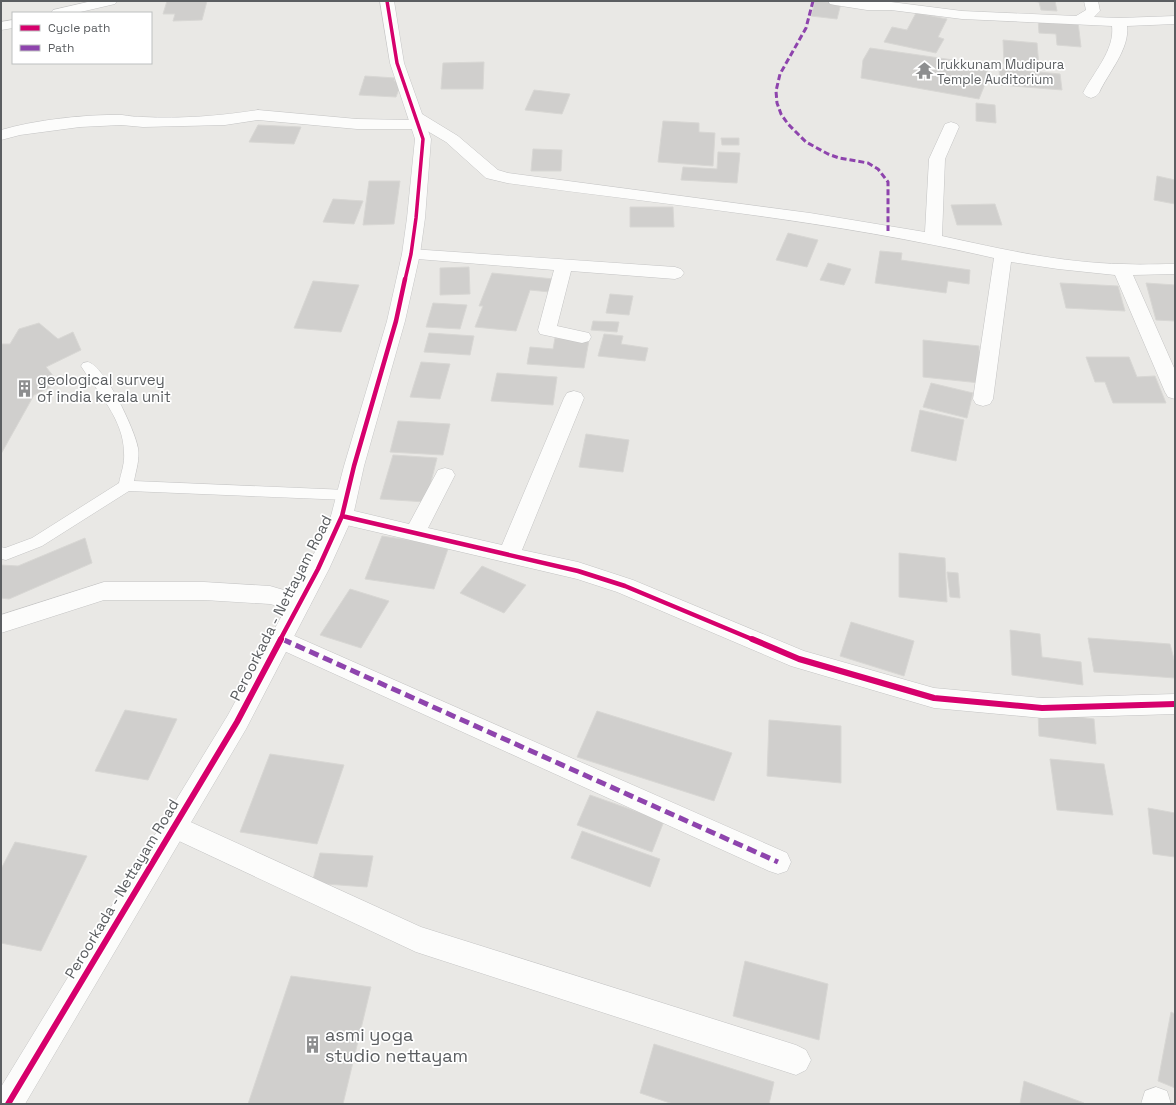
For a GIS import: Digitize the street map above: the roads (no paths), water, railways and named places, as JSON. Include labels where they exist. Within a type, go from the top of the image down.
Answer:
[{"type":"street","points":[[61,12],[82,4],[110,1]]},
{"type":"street","name":"Peroorkada - Nettayam Road","points":[[8,1104],[173,826],[237,722],[300,603],[344,506],[396,321],[411,254],[416,218],[423,139],[397,63],[387,1]]},
{"type":"street","points":[[835,1],[867,3],[962,15],[1119,22],[1175,20]]},
{"type":"street","points":[[1078,21],[1093,11],[1091,1]]},
{"type":"street","points":[[1091,93],[1101,72],[1117,47],[1120,35],[1119,22]]},
{"type":"street","points":[[1,26],[12,24]]},
{"type":"street","points":[[1,135],[18,130],[80,122],[121,120],[143,122],[225,120],[258,115],[358,124],[417,121],[452,139],[492,174],[507,178],[803,217],[933,239],[1003,255],[1058,264],[1122,270],[1175,269]]},
{"type":"street","points":[[933,239],[937,159],[951,127]]},
{"type":"street","points":[[411,254],[675,273]]},
{"type":"street","points":[[983,399],[1003,255]]},
{"type":"street","points":[[564,265],[547,330],[582,337]]},
{"type":"street","points":[[1122,270],[1175,392]]},
{"type":"street","points":[[509,555],[574,398]]},
{"type":"street","points":[[415,533],[445,475]]},
{"type":"street","points":[[344,506],[415,533],[578,571],[625,586],[799,658],[934,698],[1042,708],[1175,704]]},
{"type":"street","points":[[1,624],[18,620],[104,591],[204,591],[270,595],[300,603]]},
{"type":"street","points":[[281,639],[778,862]]},
{"type":"street","points":[[173,826],[416,939],[796,1060]]},
{"type":"lane","points":[[88,366],[104,387],[120,414],[131,447],[131,463],[126,486]]},
{"type":"lane","points":[[1,554],[6,554],[37,542],[126,486],[344,506]]},
{"type":"place","name":"Irukkunam Mudipura Temple Auditorium","points":[[924,71]]},
{"type":"place","name":"geological survey of india kerala unit","points":[[24,389]]},
{"type":"place","name":"asmi yoga studio nettayam","points":[[312,1045]]}]
